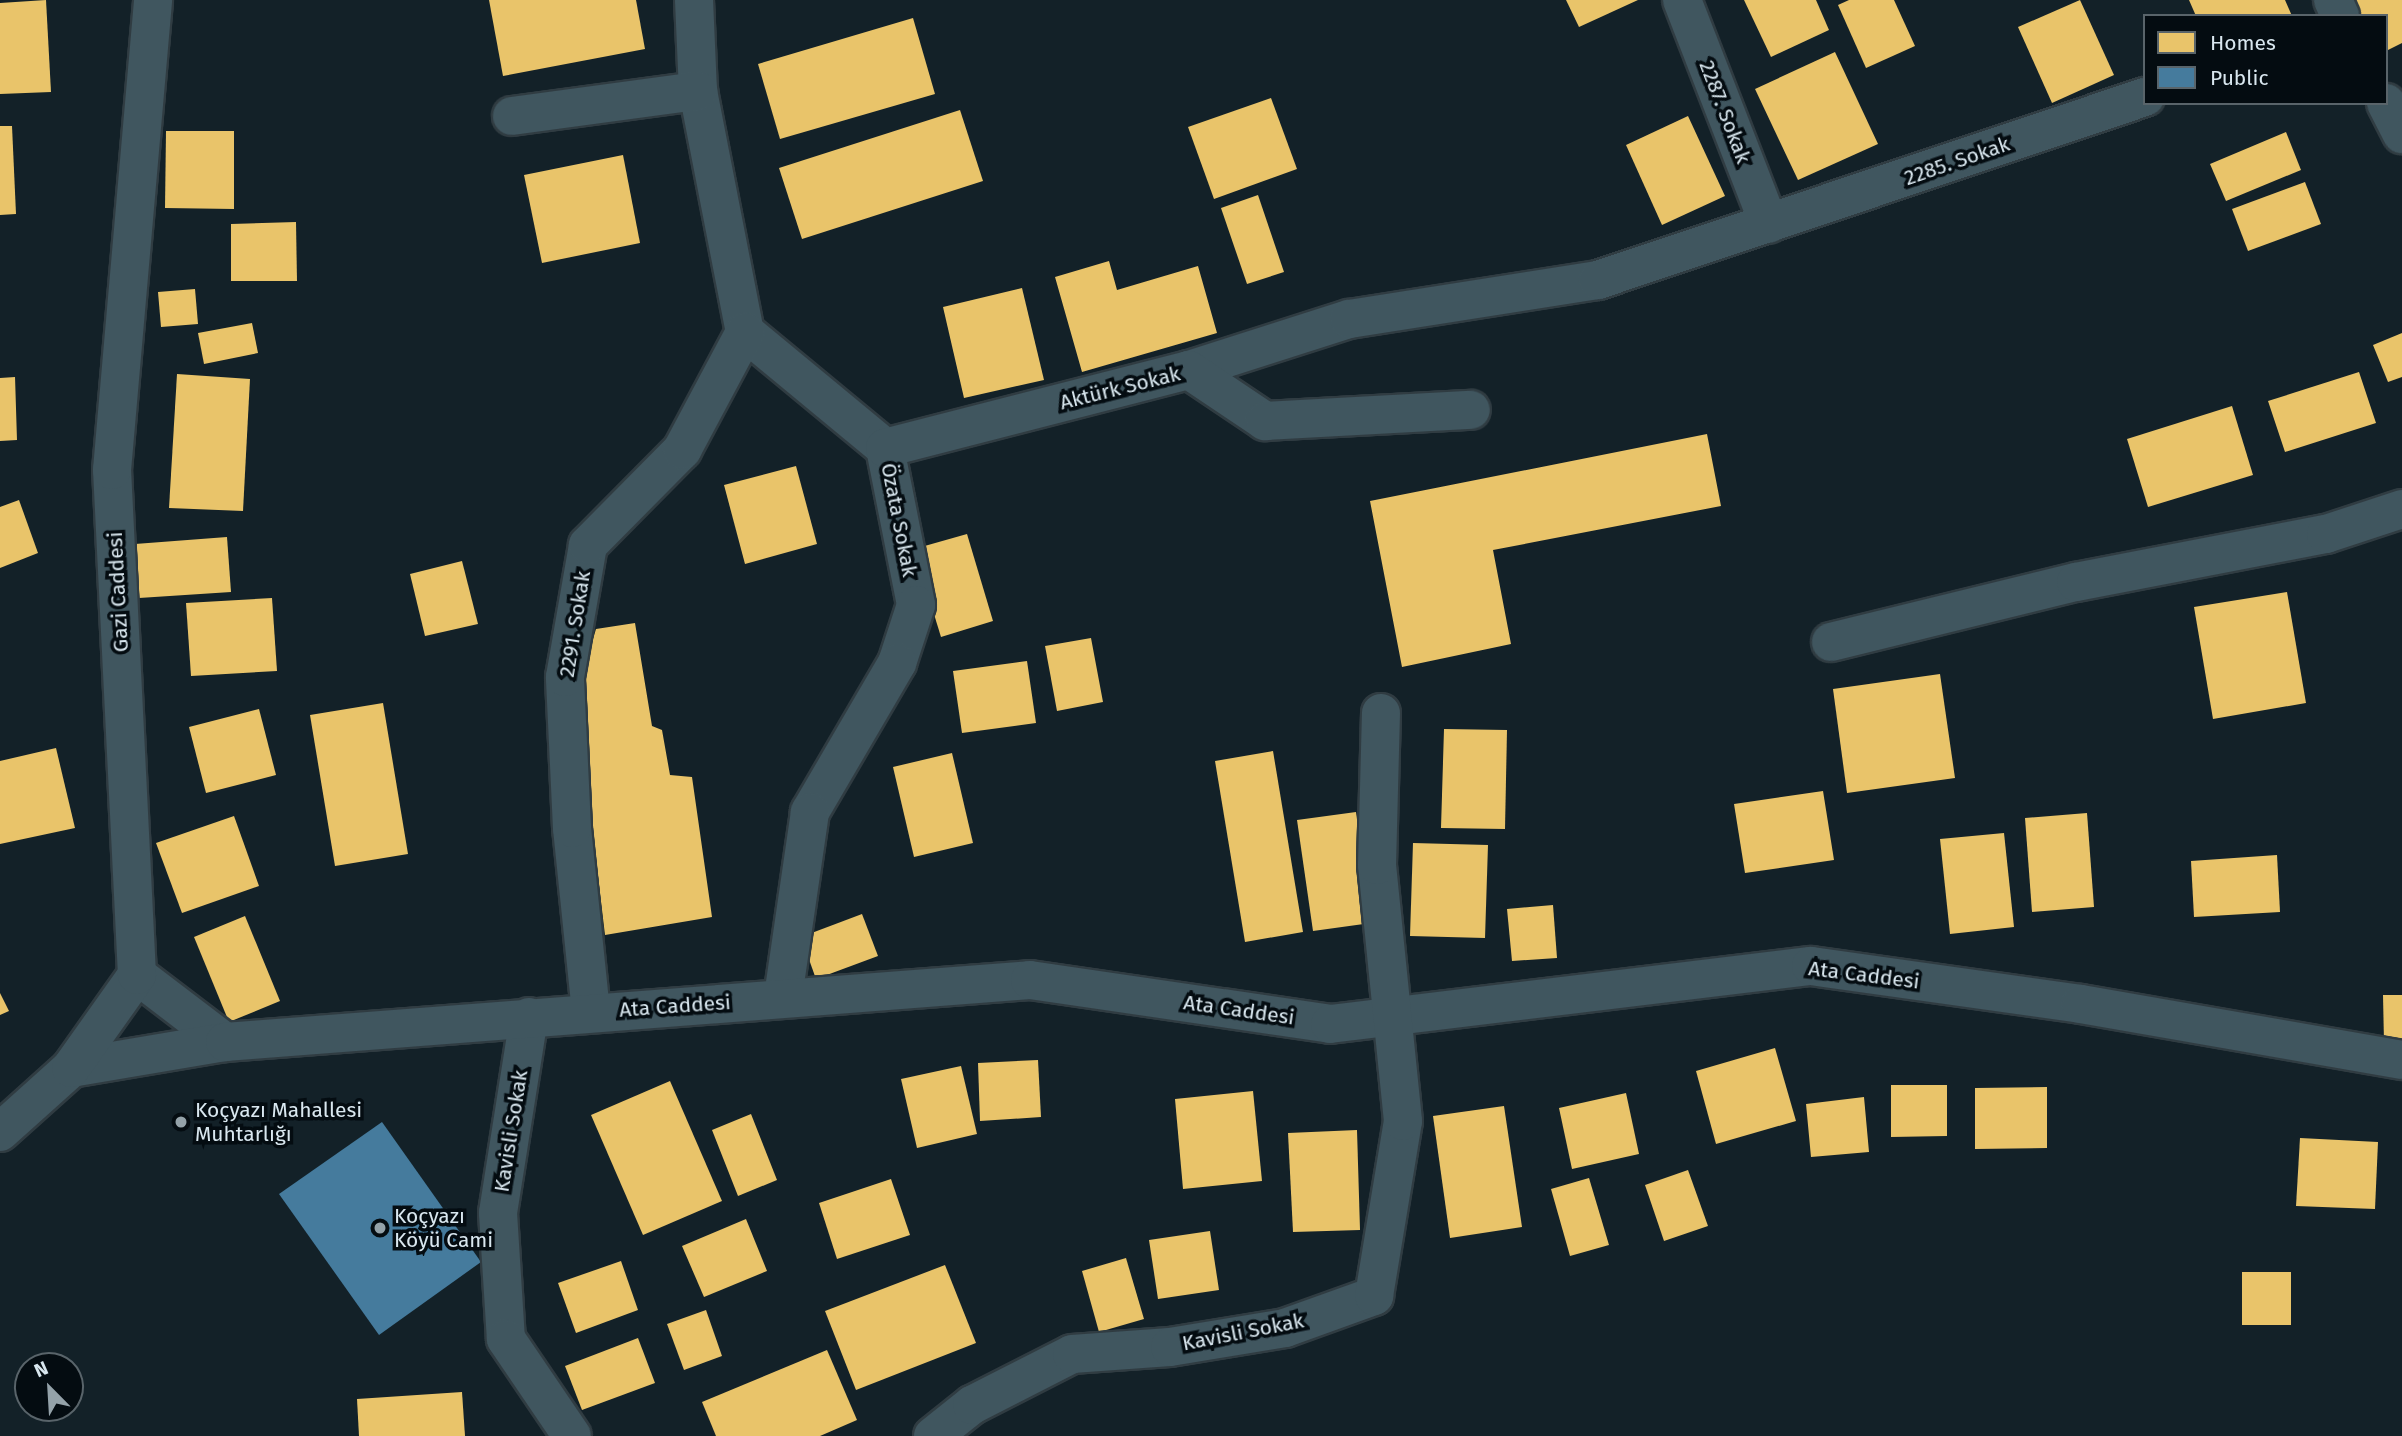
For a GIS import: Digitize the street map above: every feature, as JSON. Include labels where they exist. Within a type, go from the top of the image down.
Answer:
[{"type":"street","name":"Gazi Caddesi","points":[[136,975],[112,470],[153,0]]},
{"type":"street","points":[[694,0],[698,91],[745,332]]},
{"type":"street","name":"2287. Sokak","points":[[1682,0],[1769,224]]},
{"type":"street","points":[[512,116],[698,91]]},
{"type":"street","name":"2285. Sokak","points":[[1189,370],[1349,319],[1598,279],[2143,98]]},
{"type":"street","points":[[2387,105],[2402,134]]},
{"type":"street","name":"Özata Sokak","points":[[745,332],[885,448],[916,605],[897,663],[810,812],[783,998]]},
{"type":"street","name":"2291. Sokak","points":[[591,1012],[572,828],[565,677],[587,545],[682,450],[745,332]]},
{"type":"street","name":"Aktürk Sokak","points":[[885,448],[1189,370],[1265,421],[1471,410]]},
{"type":"street","points":[[1830,642],[2076,582],[2326,534],[2402,509]]},
{"type":"street","points":[[1381,713],[1377,865],[1393,1017]]},
{"type":"street","name":"Ata Caddesi","points":[[71,1068],[225,1042],[1030,979],[1330,1024],[1811,966],[2081,1004],[2402,1060]]},
{"type":"street","points":[[0,1132],[71,1068],[136,975],[225,1042]]},
{"type":"street","name":"Kavisli Sokak","points":[[529,1017],[498,1213],[506,1339],[572,1436]]},
{"type":"street","name":"Kavisli Sokak","points":[[933,1436],[972,1405],[1072,1354],[1170,1347],[1285,1328],[1374,1296],[1404,1121],[1393,1017]]},
{"type":"building: Homes","points":[[46,0],[51,92],[0,94],[0,3]]},
{"type":"building: Homes","points":[[489,0],[636,0],[645,49],[503,76]]},
{"type":"building: Homes","points":[[1566,0],[1638,0],[1579,27]]},
{"type":"building: Homes","points":[[1744,0],[1816,0],[1829,30],[1771,57]]},
{"type":"building: Homes","points":[[1849,0],[1894,0],[1915,46],[1866,68],[1838,5]]},
{"type":"building: Homes","points":[[2080,0],[2114,75],[2052,103],[2018,27]]},
{"type":"building: Homes","points":[[2189,0],[2285,0],[2291,14],[2195,14]]},
{"type":"building: Homes","points":[[2353,0],[2402,0],[2402,43],[2388,50],[2388,14],[2361,14]]},
{"type":"building: Homes","points":[[913,18],[935,94],[780,139],[758,64]]},
{"type":"building: Homes","points":[[1835,52],[1878,144],[1798,180],[1755,89]]},
{"type":"building: Homes","points":[[1271,98],[1297,169],[1214,199],[1188,127]]},
{"type":"building: Homes","points":[[960,110],[983,181],[802,239],[779,168]]},
{"type":"building: Homes","points":[[1688,116],[1725,196],[1662,225],[1626,145]]},
{"type":"building: Homes","points":[[0,126],[12,126],[16,214],[0,215]]},
{"type":"building: Homes","points":[[166,131],[234,131],[234,209],[165,208]]},
{"type":"building: Homes","points":[[2286,132],[2301,170],[2226,201],[2210,164]]},
{"type":"building: Homes","points":[[623,155],[640,243],[542,263],[524,175]]},
{"type":"building: Homes","points":[[2305,182],[2321,224],[2248,251],[2232,209]]},
{"type":"building: Homes","points":[[1258,195],[1284,272],[1247,284],[1221,208]]},
{"type":"building: Homes","points":[[296,222],[297,281],[231,281],[231,224]]},
{"type":"building: Homes","points":[[1109,261],[1117,290],[1198,266],[1217,333],[1082,372],[1055,277]]},
{"type":"building: Homes","points":[[1022,288],[1044,380],[964,398],[943,307]]},
{"type":"building: Homes","points":[[195,289],[198,324],[161,327],[158,292]]},
{"type":"building: Homes","points":[[252,323],[258,353],[204,364],[198,333]]},
{"type":"building: Homes","points":[[2402,333],[2402,377],[2388,382],[2373,345]]},
{"type":"building: Homes","points":[[2359,372],[2376,423],[2285,452],[2268,401]]},
{"type":"building: Homes","points":[[177,374],[250,379],[243,511],[169,508]]},
{"type":"building: Homes","points":[[15,377],[17,440],[0,441],[0,378]]},
{"type":"building: Homes","points":[[2232,406],[2253,475],[2148,507],[2127,439]]},
{"type":"building: Homes","points":[[1707,434],[1721,506],[1493,550],[1511,644],[1402,667],[1370,501]]},
{"type":"building: Homes","points":[[796,466],[817,544],[745,564],[724,485]]},
{"type":"building: Homes","points":[[19,500],[38,553],[0,568],[0,507]]},
{"type":"building: Homes","points":[[967,534],[993,621],[941,637],[914,549]]},
{"type":"building: Homes","points":[[227,537],[231,592],[139,598],[135,544]]},
{"type":"building: Homes","points":[[462,561],[478,624],[425,636],[410,574]]},
{"type":"building: Homes","points":[[2287,592],[2306,703],[2213,719],[2194,607]]},
{"type":"building: Homes","points":[[272,598],[277,671],[191,676],[186,603]]},
{"type":"building: Homes","points":[[635,623],[652,726],[662,730],[670,775],[692,777],[712,917],[605,935],[581,733],[583,673],[596,629]]},
{"type":"building: Homes","points":[[1091,638],[1103,702],[1057,711],[1045,646]]},
{"type":"building: Homes","points":[[1027,661],[1036,723],[962,733],[953,671]]},
{"type":"building: Homes","points":[[1940,674],[1955,778],[1847,793],[1833,689]]},
{"type":"building: Homes","points":[[383,703],[408,854],[335,866],[310,715]]},
{"type":"building: Homes","points":[[259,709],[276,775],[206,793],[189,727]]},
{"type":"building: Homes","points":[[1444,729],[1507,730],[1505,829],[1441,828]]},
{"type":"building: Homes","points":[[56,748],[75,828],[0,844],[0,761]]},
{"type":"building: Homes","points":[[1273,751],[1303,932],[1245,942],[1215,761]]},
{"type":"building: Homes","points":[[952,753],[973,843],[914,857],[893,767]]},
{"type":"building: Homes","points":[[1823,791],[1834,860],[1745,873],[1734,804]]},
{"type":"building: Homes","points":[[1356,812],[1371,923],[1313,931],[1297,820]]},
{"type":"building: Homes","points":[[2087,813],[2094,907],[2032,912],[2025,818]]},
{"type":"building: Homes","points":[[234,816],[259,886],[182,913],[156,843]]},
{"type":"building: Homes","points":[[2004,833],[2014,927],[1950,934],[1940,839]]},
{"type":"building: Homes","points":[[1413,843],[1488,845],[1485,938],[1410,936]]},
{"type":"building: Homes","points":[[2277,855],[2280,912],[2194,917],[2191,861]]},
{"type":"building: Homes","points":[[1553,905],[1557,958],[1512,961],[1507,909]]},
{"type":"building: Homes","points":[[862,914],[878,956],[816,979],[801,937]]},
{"type":"building: Homes","points":[[245,916],[280,1001],[229,1022],[194,937]]},
{"type":"building: Homes","points":[[0,993],[9,1011],[0,1015]]},
{"type":"building: Homes","points":[[2383,995],[2402,995],[2402,1042],[2384,1042]]},
{"type":"building: Homes","points":[[1775,1048],[1796,1121],[1716,1144],[1696,1071]]},
{"type":"building: Homes","points":[[1038,1060],[1041,1117],[980,1121],[978,1063]]},
{"type":"building: Homes","points":[[961,1066],[977,1134],[917,1148],[901,1079]]},
{"type":"building: Homes","points":[[670,1081],[722,1201],[643,1235],[591,1115]]},
{"type":"building: Homes","points":[[1891,1085],[1947,1085],[1947,1136],[1891,1137]]},
{"type":"building: Homes","points":[[2047,1087],[2047,1148],[1975,1149],[1975,1088]]},
{"type":"building: Homes","points":[[1253,1091],[1262,1181],[1183,1189],[1175,1099]]},
{"type":"building: Homes","points":[[1626,1093],[1639,1154],[1572,1169],[1559,1108]]},
{"type":"building: Homes","points":[[1864,1097],[1869,1152],[1811,1157],[1806,1104]]},
{"type":"building: Homes","points":[[1504,1106],[1522,1227],[1450,1238],[1433,1116]]},
{"type":"building: Homes","points":[[751,1114],[777,1180],[738,1196],[712,1130]]},
{"type":"building: Homes","points":[[1357,1130],[1360,1230],[1293,1232],[1288,1133]]},
{"type":"building: Homes","points":[[2300,1138],[2378,1142],[2375,1209],[2296,1206]]},
{"type":"building: Homes","points":[[1688,1170],[1708,1226],[1664,1241],[1645,1185]]},
{"type":"building: Homes","points":[[1589,1178],[1609,1245],[1570,1256],[1551,1189]]},
{"type":"building: Homes","points":[[891,1179],[910,1235],[837,1259],[819,1203]]},
{"type":"building: Homes","points":[[746,1219],[767,1271],[704,1297],[682,1246]]},
{"type":"building: Homes","points":[[1210,1231],[1219,1290],[1158,1299],[1149,1240]]},
{"type":"building: Homes","points":[[1126,1258],[1144,1319],[1099,1332],[1082,1271]]},
{"type":"building: Homes","points":[[621,1261],[638,1310],[576,1333],[558,1283]]},
{"type":"building: Homes","points":[[945,1265],[976,1343],[856,1390],[825,1311]]},
{"type":"building: Homes","points":[[2242,1272],[2291,1272],[2291,1325],[2242,1325]]},
{"type":"building: Homes","points":[[706,1310],[722,1356],[684,1370],[667,1324]]},
{"type":"building: Homes","points":[[638,1338],[655,1383],[582,1410],[565,1366]]},
{"type":"building: Homes","points":[[827,1350],[857,1420],[820,1436],[716,1436],[702,1402]]},
{"type":"building: Homes","points":[[462,1392],[465,1436],[359,1436],[357,1399]]},
{"type":"building: Public","name":"Koçyazı Köyü Cami","points":[[382,1122],[481,1262],[379,1335],[279,1194]]},
{"type":"place","name":"Koçyazı Mahallesi Muhtarlığı","points":[[181,1122]]},
{"type":"place","name":"Koçyazı Köyü Cami","points":[[380,1228]]}]
